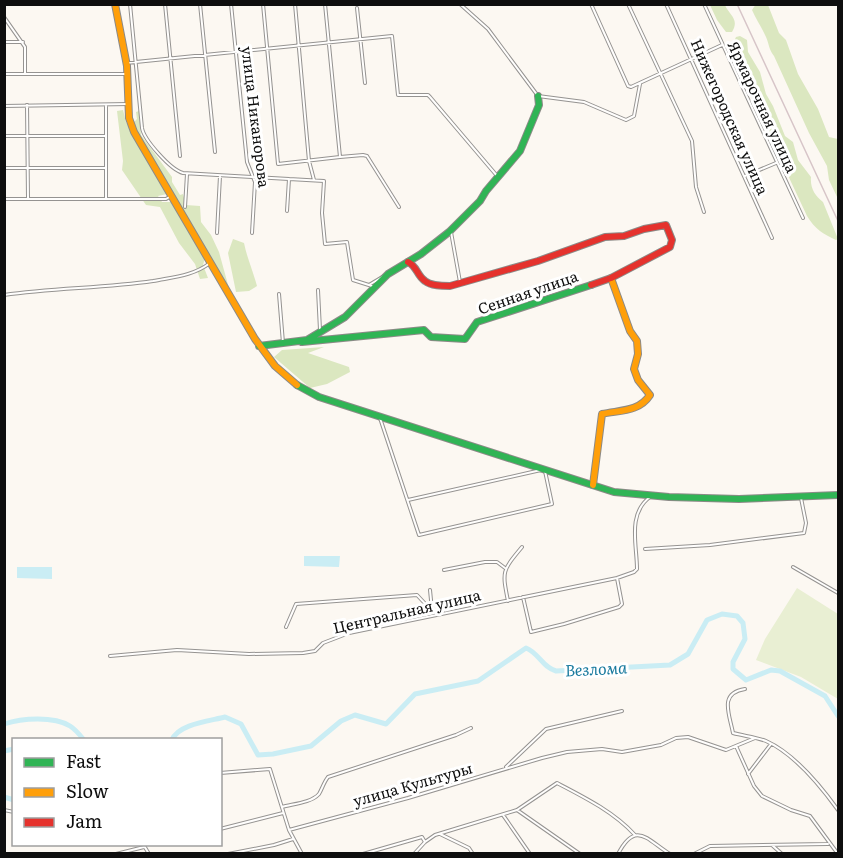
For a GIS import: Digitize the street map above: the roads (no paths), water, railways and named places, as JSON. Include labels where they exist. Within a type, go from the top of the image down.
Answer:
[{"type":"street","points":[[115,4],[128,74],[129,118],[134,132],[260,346],[282,374],[300,388],[614,492],[709,498],[801,498],[838,495]]},
{"type":"street","points":[[130,4],[143,134],[179,172],[324,181],[322,213],[325,244],[347,242],[353,280],[371,287]]},
{"type":"street","points":[[165,4],[180,156]]},
{"type":"street","points":[[200,4],[215,152]]},
{"type":"street","name":"улица Никанорова","points":[[231,4],[247,162],[254,177],[252,233]]},
{"type":"street","points":[[263,4],[278,164],[367,156],[399,207]]},
{"type":"street","points":[[295,4],[309,161],[314,180]]},
{"type":"street","points":[[326,4],[340,158]]},
{"type":"street","points":[[260,346],[302,342],[345,317],[371,287],[451,230],[480,201],[521,148],[539,105],[538,96],[488,29],[460,4]]},
{"type":"street","points":[[591,4],[628,86],[635,87],[722,45]]},
{"type":"street","points":[[628,4],[692,141],[696,187],[704,212]]},
{"type":"street","name":"Нижегородская улица","points":[[666,4],[772,238]]},
{"type":"street","name":"Ярмарочная улица","points":[[704,4],[803,218]]},
{"type":"street","points":[[357,8],[365,83]]},
{"type":"street","points":[[4,17],[26,47],[25,74]]},
{"type":"street","points":[[126,63],[392,36],[397,93],[400,96],[428,95],[498,177]]},
{"type":"street","points":[[4,42],[23,42]]},
{"type":"street","points":[[4,74],[128,74]]},
{"type":"street","points":[[538,96],[584,102],[626,120],[634,116],[640,84]]},
{"type":"street","points":[[4,106],[129,104]]},
{"type":"street","points":[[27,105],[28,198]]},
{"type":"street","points":[[106,105],[106,198]]},
{"type":"street","points":[[4,136],[106,136]]},
{"type":"street","points":[[744,176],[776,163]]},
{"type":"street","points":[[4,168],[106,168]]},
{"type":"street","points":[[184,207],[187,174]]},
{"type":"street","points":[[217,233],[220,175]]},
{"type":"street","points":[[287,211],[289,179]]},
{"type":"street","points":[[4,199],[166,199],[171,196]]},
{"type":"street","name":"Сенная улица","points":[[302,342],[424,330],[431,337],[465,339],[471,328],[482,320],[611,278],[670,247],[672,240],[666,225],[644,229],[624,236],[605,237],[587,246],[460,282]]},
{"type":"street","points":[[408,262],[414,265],[426,282],[444,286],[460,282],[451,230]]},
{"type":"street","points":[[4,295],[114,286],[176,278],[200,270],[210,263]]},
{"type":"street","points":[[593,485],[602,414],[631,410],[647,401],[650,395],[638,380],[634,369],[638,354],[637,341],[630,331],[611,278]]},
{"type":"street","points":[[318,290],[320,330]]},
{"type":"street","points":[[279,294],[284,344]]},
{"type":"street","points":[[379,415],[419,535],[552,504],[544,469],[408,500]]},
{"type":"street","points":[[523,597],[531,632],[619,607],[622,604],[617,578],[637,569],[635,533],[637,514],[643,503],[653,495]]},
{"type":"street","points":[[645,549],[804,533],[806,523],[801,498]]},
{"type":"street","points":[[508,601],[504,578],[505,568],[522,547]]},
{"type":"street","points":[[444,570],[484,562],[497,562],[505,568]]},
{"type":"street","points":[[793,567],[838,593]]},
{"type":"street","name":"Центральная улица","points":[[110,656],[177,650],[249,654],[303,653],[315,651],[323,642],[349,633],[617,578]]},
{"type":"street","points":[[430,591],[432,611]]},
{"type":"street","points":[[286,627],[296,604],[417,595],[434,615]]},
{"type":"street","points":[[746,689],[734,691],[730,695],[728,708],[733,733],[771,744],[805,771],[838,810]]},
{"type":"street","points":[[504,769],[546,729],[622,711]]},
{"type":"street","points":[[282,807],[315,796],[320,792],[322,784],[328,777],[471,728]]},
{"type":"street","points":[[740,744],[741,736]]},
{"type":"street","name":"улица Культуры","points":[[289,830],[567,752],[602,749],[622,752],[661,745],[676,738],[688,737],[726,750],[736,746]]},
{"type":"street","points":[[755,738],[736,746],[754,786],[762,796],[810,816],[838,854]]},
{"type":"street","points":[[748,774],[771,744]]},
{"type":"street","points":[[222,773],[270,768],[289,830],[302,854]]},
{"type":"street","points":[[414,854],[425,842],[440,834],[518,810],[557,783],[585,797],[621,822],[634,835]]},
{"type":"street","points":[[518,810],[580,854]]},
{"type":"street","points":[[222,828],[284,813]]},
{"type":"street","points":[[502,815],[530,854]]},
{"type":"street","points":[[440,834],[469,848],[473,854]]},
{"type":"street","points":[[618,854],[626,840],[634,835],[643,834],[670,854]]},
{"type":"street","points":[[363,854],[422,837],[425,842]]},
{"type":"street","points":[[228,854],[293,839]]},
{"type":"street","points":[[694,854],[710,846],[829,844]]},
{"type":"street","points":[[116,854],[144,846],[149,854]]},
{"type":"street","points":[[773,846],[782,854]]},
{"type":"water","points":[[304,556],[340,556],[339,567],[304,566]]},
{"type":"water","points":[[17,567],[52,567],[52,579],[17,578]]},
{"type":"waterway","name":"Везлома","points":[[173,738],[187,727],[225,717],[241,724],[258,755],[311,746],[341,721],[355,715],[386,724],[415,694],[478,681],[526,648],[556,671],[670,665],[688,654],[707,620],[722,614],[737,616],[743,623],[745,639],[733,662],[733,669],[746,680],[771,670],[780,671],[825,696],[838,716]]},
{"type":"waterway","name":"Везлома","points":[[4,724],[20,720],[47,719],[72,727],[82,738]]},
{"type":"waterway","name":"Везлома","points":[[4,751],[12,749]]},
{"type":"waterway","name":"Везлома","points":[[4,797],[12,799]]},
{"type":"railway","points":[[737,4],[838,221]]}]
